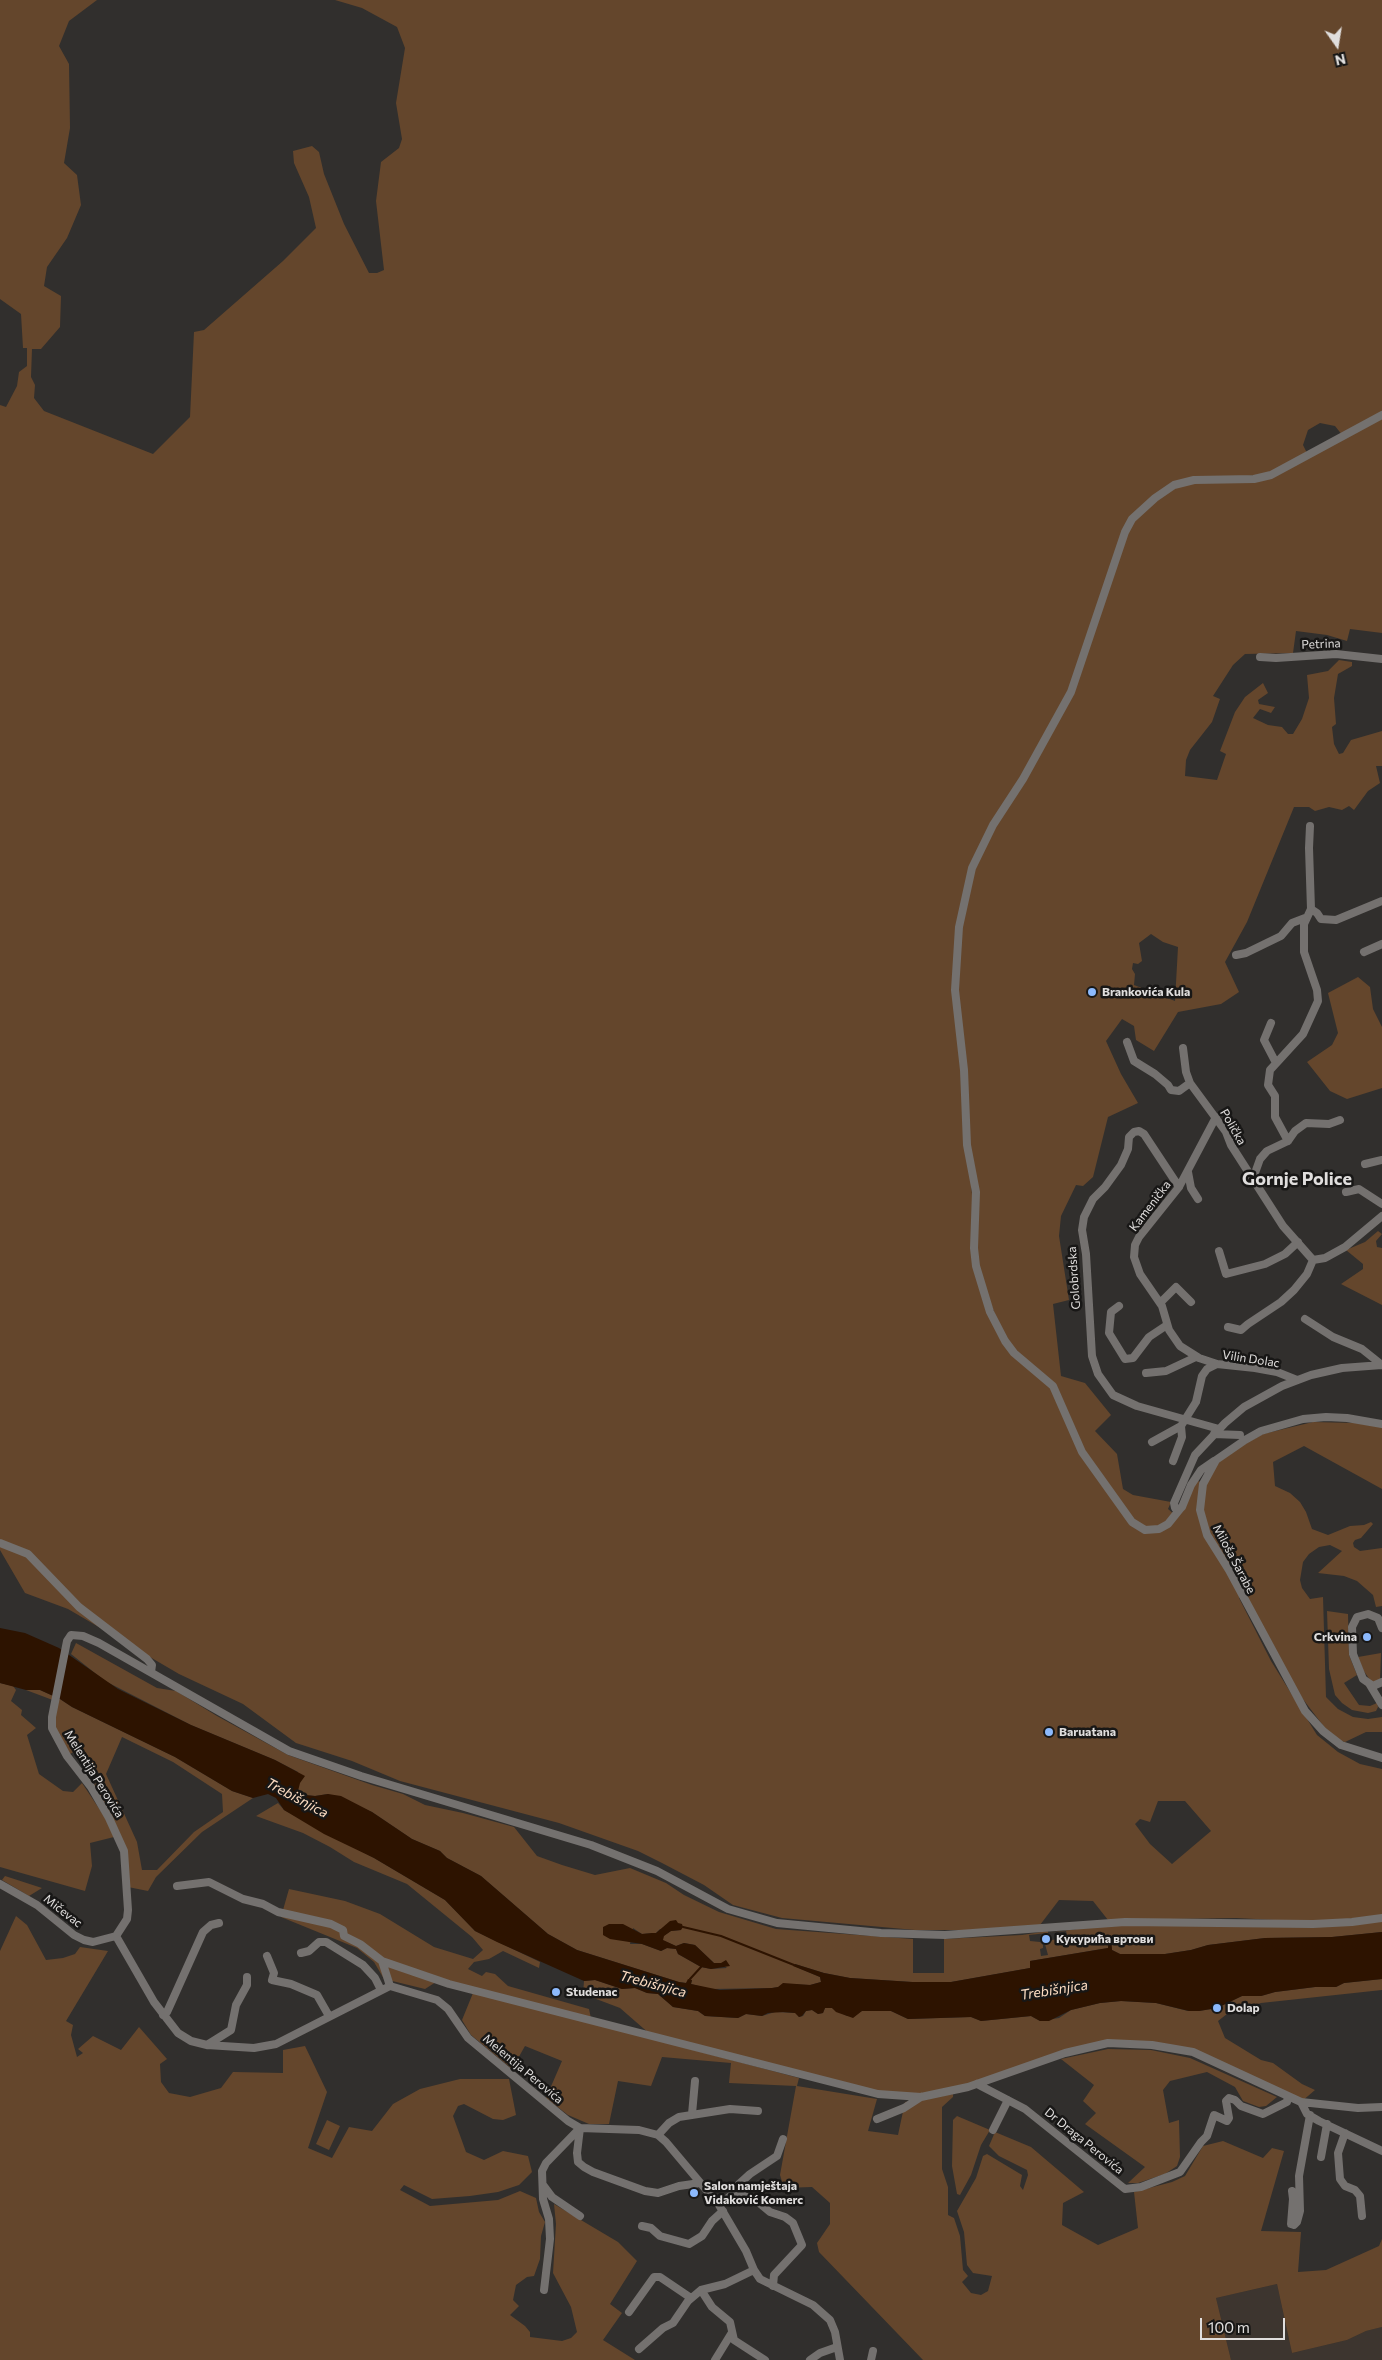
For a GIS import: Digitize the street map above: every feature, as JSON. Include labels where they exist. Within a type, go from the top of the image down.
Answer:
[{"type":"street","points":[[1216,1460],[1210,1462],[1201,1470],[1191,1485],[1180,1509],[1168,1524],[1159,1530],[1145,1530],[1132,1522],[1082,1452],[1053,1386],[1014,1353],[1005,1342],[990,1312],[976,1266],[974,1248],[976,1192],[967,1145],[964,1070],[954,990],[959,927],[972,868],[993,825],[1023,779],[1071,692],[1125,532],[1132,519],[1155,498],[1174,486],[1194,480],[1254,479],[1270,475],[1382,415]]},
{"type":"street","name":"Petrina","points":[[1260,657],[1276,658],[1336,654],[1382,659]]},
{"type":"street","points":[[1288,1141],[1275,1117],[1275,1096],[1268,1085],[1270,1070],[1303,1034],[1318,1001],[1315,984],[1304,952],[1305,918],[1311,909],[1310,826]]},
{"type":"street","points":[[1311,909],[1321,919],[1336,920],[1382,901]]},
{"type":"street","points":[[1236,955],[1246,953],[1281,936],[1292,923],[1305,918]]},
{"type":"street","points":[[1364,952],[1382,944]]},
{"type":"street","points":[[1271,1023],[1264,1040],[1276,1063]]},
{"type":"street","points":[[1127,1042],[1134,1061],[1155,1074],[1171,1090],[1179,1091],[1190,1084]]},
{"type":"street","name":"Polička","points":[[1183,1048],[1186,1072],[1190,1084],[1216,1117],[1283,1226],[1313,1260]]},
{"type":"street","name":"Kamenička","points":[[1216,1117],[1178,1188],[1146,1227],[1135,1245],[1136,1264],[1149,1289],[1160,1303],[1167,1325],[1180,1346],[1196,1356],[1217,1364]]},
{"type":"street","points":[[1255,1183],[1255,1173],[1260,1159],[1267,1151],[1288,1141],[1306,1123],[1329,1124],[1340,1120]]},
{"type":"street","name":"Golobrdska","points":[[1178,1188],[1144,1134],[1139,1131],[1134,1132],[1129,1137],[1128,1149],[1121,1165],[1089,1206],[1082,1230],[1086,1254],[1092,1356],[1098,1374],[1114,1395],[1119,1398],[1182,1422],[1217,1432],[1240,1435]]},
{"type":"street","points":[[1365,1164],[1382,1160]]},
{"type":"street","points":[[1188,1172],[1191,1188],[1198,1199]]},
{"type":"street","points":[[1346,1192],[1359,1189],[1382,1204]]},
{"type":"street","points":[[1228,1327],[1241,1330],[1281,1302],[1307,1274],[1313,1260],[1325,1258],[1345,1247],[1382,1216]]},
{"type":"street","points":[[1219,1251],[1226,1274],[1265,1264],[1284,1254],[1298,1242]]},
{"type":"street","points":[[1160,1303],[1176,1287],[1191,1302]]},
{"type":"street","points":[[1118,1306],[1111,1312],[1110,1333],[1125,1359],[1133,1358],[1149,1337],[1167,1325]]},
{"type":"street","points":[[1305,1319],[1333,1337],[1362,1349],[1382,1365]]},
{"type":"street","points":[[1146,1372],[1166,1371],[1196,1356]]},
{"type":"street","name":"Vilin Dolac","points":[[1152,1442],[1182,1422],[1196,1402],[1202,1376],[1207,1369],[1217,1364],[1276,1372],[1297,1380]]},
{"type":"street","points":[[1180,1509],[1174,1508],[1174,1503],[1187,1476],[1190,1462],[1217,1432],[1244,1407],[1297,1380],[1342,1368],[1382,1365]]},
{"type":"street","name":"Miloša Šarabe","points":[[1382,1424],[1347,1418],[1303,1419],[1261,1431],[1216,1460],[1207,1474],[1201,1489],[1200,1510],[1207,1535],[1229,1570],[1298,1700],[1313,1722],[1341,1745],[1382,1758]]},
{"type":"street","name":"Vilin Dolac","points":[[1173,1461],[1182,1437],[1182,1422]]},
{"type":"street","points":[[0,1543],[28,1554],[79,1608],[147,1659],[152,1665],[151,1672],[289,1751],[361,1776],[591,1845],[656,1871],[728,1908],[777,1923],[881,1933],[945,1935],[1125,1922],[1313,1924],[1382,1918]]},
{"type":"street","points":[[1381,1702],[1370,1685],[1363,1679],[1353,1654],[1352,1627],[1357,1617],[1368,1614],[1378,1618],[1382,1628]]},
{"type":"street","name":"Melentija Perovića","points":[[116,1936],[127,1919],[128,1910],[124,1851],[109,1818],[91,1787],[67,1756],[52,1728],[54,1707],[71,1635],[83,1636],[151,1672]]},
{"type":"street","points":[[1370,1685],[1376,1686],[1382,1682]]},
{"type":"street","points":[[1381,1702],[1382,1682]]},
{"type":"street","points":[[177,1886],[203,1881],[209,1882],[243,1899],[263,1904],[278,1912],[331,1924],[343,1930],[344,1936],[360,1944],[382,1961],[449,1984],[717,2051],[791,2074],[878,2094],[921,2097],[977,2084],[1065,2053],[1108,2044],[1152,2044],[1193,2052],[1301,2102],[1358,2108],[1382,2107]]},
{"type":"street","name":"Mičevac","points":[[0,1884],[37,1905],[74,1936],[93,1942],[116,1936]]},
{"type":"street","points":[[163,2015],[167,2012],[203,1932],[211,1925],[219,1923]]},
{"type":"street","points":[[116,1936],[132,1967],[163,2015],[178,2033],[207,2045],[254,2048],[276,2044],[390,1986],[382,1961]]},
{"type":"street","points":[[301,1953],[309,1951],[319,1942],[326,1942],[363,1965],[375,1978],[380,1990]]},
{"type":"street","points":[[267,1956],[274,1973],[272,1980],[291,1984],[317,1995],[329,2016]]},
{"type":"street","points":[[207,2045],[231,2030],[234,2024],[236,2005],[247,1985],[247,1977]]},
{"type":"street","name":"Melentija Perovića","points":[[390,1986],[438,2000],[448,2009],[468,2038],[550,2107],[580,2128]]},
{"type":"street","points":[[692,2114],[695,2082]]},
{"type":"street","name":"Dr Draga Perovića","points":[[977,2084],[1025,2108],[1125,2188],[1141,2187],[1180,2172],[1207,2136],[1214,2115],[1227,2121],[1229,2118],[1226,2101],[1229,2098],[1236,2100],[1241,2106],[1263,2114],[1286,2102],[1288,2096]]},
{"type":"street","points":[[877,2119],[904,2108],[921,2097]]},
{"type":"street","points":[[994,2130],[1008,2100]]},
{"type":"street","points":[[1301,2102],[1310,2115],[1382,2151]]},
{"type":"street","points":[[658,2135],[669,2123],[679,2117],[745,2108],[758,2110]]},
{"type":"street","points":[[1292,2190],[1291,2224],[1294,2225],[1298,2222],[1300,2211],[1299,2176],[1310,2115]]},
{"type":"street","points":[[1321,2157],[1327,2124]]},
{"type":"street","points":[[580,2128],[577,2153],[578,2162],[584,2168],[645,2191],[658,2193],[680,2186],[700,2183]]},
{"type":"street","points":[[544,2290],[550,2239],[549,2219],[543,2199],[542,2171],[546,2163],[580,2128],[639,2130],[658,2135],[666,2142],[721,2208],[760,2279],[813,2305],[830,2320],[840,2360]]},
{"type":"street","points":[[1345,2133],[1338,2153],[1340,2179],[1345,2186],[1355,2190],[1360,2196],[1362,2216]]},
{"type":"street","points":[[642,2226],[651,2228],[660,2236],[689,2244],[702,2236],[739,2184],[750,2174],[777,2156],[783,2139]]},
{"type":"street","points":[[543,2185],[552,2197],[580,2216]]},
{"type":"street","points":[[735,2192],[758,2202],[770,2212],[785,2217],[793,2223],[798,2231],[802,2245],[774,2275],[773,2286]]},
{"type":"street","points":[[639,2349],[663,2328],[673,2323],[691,2298],[701,2290],[725,2284],[754,2270]]},
{"type":"street","points":[[629,2312],[654,2277],[660,2277],[691,2298]]},
{"type":"street","points":[[701,2290],[712,2307],[730,2322],[731,2334],[734,2340],[765,2360]]},
{"type":"street","points":[[715,2360],[731,2334]]},
{"type":"street","points":[[810,2360],[820,2353],[837,2347]]},
{"type":"street","points":[[872,2360],[873,2351]]},
{"type":"shaded area","points":[[0,0],[97,0],[69,21],[59,46],[69,64],[70,128],[64,163],[77,175],[81,205],[67,238],[47,267],[44,286],[61,296],[60,327],[41,349],[32,349],[31,377],[35,385],[34,398],[44,411],[153,454],[190,417],[194,332],[204,330],[283,261],[316,228],[309,197],[294,163],[293,151],[312,146],[319,152],[324,174],[344,224],[369,273],[377,273],[384,270],[376,201],[381,162],[399,148],[402,139],[396,103],[405,48],[397,27],[362,8],[335,0],[1382,0],[1382,414],[1343,436],[1335,426],[1320,423],[1308,430],[1303,445],[1308,455],[1270,474],[1183,482],[1131,519],[1070,691],[971,868],[954,968],[972,1169],[976,1266],[1004,1342],[1052,1386],[1073,1436],[1138,1528],[1164,1530],[1195,1480],[1201,1482],[1198,1503],[1214,1467],[1230,1452],[1263,1434],[1313,1422],[1356,1423],[1382,1427],[1382,1489],[1304,1446],[1273,1462],[1275,1486],[1290,1493],[1300,1502],[1312,1529],[1328,1535],[1350,1526],[1364,1525],[1371,1522],[1373,1524],[1361,1538],[1353,1543],[1354,1547],[1360,1551],[1382,1548],[1382,1606],[1376,1607],[1373,1595],[1357,1581],[1344,1576],[1318,1573],[1342,1551],[1330,1545],[1319,1547],[1309,1554],[1303,1562],[1300,1580],[1302,1588],[1310,1599],[1323,1597],[1326,1697],[1338,1709],[1353,1717],[1368,1719],[1382,1717],[1382,1732],[1366,1732],[1345,1742],[1325,1728],[1296,1690],[1244,1592],[1239,1598],[1271,1661],[1317,1735],[1338,1752],[1360,1764],[1382,1769],[1382,1916],[1313,1922],[1236,1918],[1108,1920],[1093,1901],[1059,1900],[1040,1925],[969,1930],[915,1930],[782,1918],[733,1905],[704,1885],[638,1851],[559,1823],[400,1781],[352,1761],[296,1743],[243,1704],[179,1674],[68,1609],[25,1593],[0,1550],[0,405],[6,407],[17,386],[19,372],[27,366],[27,348],[23,348],[21,314],[0,299]],"holes":[[[1158,1801],[1185,1801],[1211,1831],[1172,1864],[1150,1844],[1135,1824],[1140,1819],[1150,1822]]]},
{"type":"shaded area","points":[[1382,416],[1382,633],[1350,629],[1347,641],[1327,635],[1296,631],[1293,653],[1245,654],[1233,665],[1213,696],[1220,699],[1212,722],[1190,750],[1186,760],[1185,776],[1217,780],[1226,754],[1220,751],[1235,712],[1245,697],[1263,683],[1268,693],[1258,700],[1259,704],[1275,707],[1271,713],[1260,709],[1253,718],[1268,725],[1282,727],[1288,734],[1293,734],[1302,719],[1309,698],[1307,675],[1328,671],[1339,660],[1352,662],[1352,666],[1338,674],[1334,698],[1336,724],[1332,727],[1334,744],[1339,754],[1343,753],[1351,740],[1382,731],[1382,766],[1376,766],[1380,783],[1368,791],[1354,810],[1349,806],[1342,810],[1329,807],[1315,811],[1309,807],[1294,807],[1247,922],[1225,962],[1239,992],[1221,1004],[1178,1012],[1154,1051],[1136,1040],[1134,1026],[1122,1019],[1106,1041],[1121,1074],[1138,1103],[1108,1117],[1093,1177],[1083,1186],[1076,1185],[1061,1216],[1059,1236],[1069,1300],[1053,1304],[1061,1376],[1085,1383],[1111,1415],[1095,1431],[1117,1454],[1123,1489],[1133,1495],[1171,1502],[1168,1509],[1174,1514],[1162,1527],[1139,1526],[1082,1452],[1054,1385],[1024,1361],[1001,1331],[977,1266],[956,968],[972,868],[1072,692],[1125,533],[1142,509],[1184,483],[1254,480]],"holes":[[[1151,934],[1163,942],[1178,947],[1175,1001],[1134,985],[1133,963],[1138,964],[1142,961],[1139,943]]]},
{"type":"shaded area","points":[[1358,977],[1370,987],[1373,1009],[1382,1027],[1382,1088],[1347,1099],[1330,1091],[1307,1062],[1332,1045],[1338,1033],[1328,993]]},
{"type":"shaded area","points":[[1378,1231],[1382,1234],[1376,1241],[1377,1247],[1382,1248],[1382,1305],[1341,1284],[1363,1269],[1363,1264],[1346,1250],[1365,1242]]},
{"type":"shaded area","points":[[1327,1611],[1348,1614],[1349,1655],[1357,1675],[1344,1683],[1359,1705],[1370,1706],[1377,1703],[1376,1711],[1368,1713],[1352,1710],[1335,1695],[1329,1669]]},
{"type":"shaded area","points":[[76,1643],[157,1688],[176,1691],[288,1755],[403,1794],[425,1805],[514,1827],[537,1856],[562,1865],[595,1875],[630,1868],[666,1883],[684,1895],[719,1912],[776,1929],[913,1939],[913,1973],[944,1973],[944,1939],[1022,1935],[1048,1931],[1048,1933],[1029,1935],[1030,1941],[1040,1942],[1043,1945],[1043,1948],[1040,1949],[1041,1956],[1048,1955],[1045,1944],[1067,1935],[1066,1931],[1050,1933],[1099,1926],[1382,1919],[1382,1932],[1332,1937],[1265,1938],[1208,1945],[1165,1954],[1120,1954],[1112,1950],[1110,1938],[1108,1948],[1030,1961],[1030,1968],[951,1982],[912,1982],[850,1978],[824,1973],[795,1964],[794,1966],[820,1977],[821,1982],[810,1985],[783,1984],[772,1988],[710,1989],[691,1984],[692,1980],[686,1983],[679,1982],[577,1950],[548,1934],[481,1876],[447,1858],[440,1851],[412,1839],[372,1812],[328,1794],[305,1795],[298,1791],[298,1772],[275,1760],[191,1725],[105,1681],[71,1654]],"holes":[[[633,1928],[642,1934],[656,1933],[660,1929],[681,1930],[671,1931],[663,1936],[662,1940],[676,1946],[684,1943],[695,1945],[714,1963],[721,1963],[727,1968],[711,1969],[701,1967],[678,1954],[676,1949],[667,1948],[661,1951],[642,1944],[630,1944]]]},
{"type":"shaded area","points":[[1381,1653],[1380,1681],[1373,1684],[1363,1670],[1358,1657]]},
{"type":"shaded area","points":[[0,1683],[13,1686],[16,1690],[11,1701],[22,1710],[21,1715],[36,1728],[27,1735],[39,1774],[63,1791],[73,1792],[82,1783],[106,1819],[114,1837],[90,1843],[92,1866],[85,1891],[0,1867]]},
{"type":"shaded area","points":[[26,1690],[40,1690],[60,1699],[72,1707],[175,1757],[232,1791],[253,1798],[202,1832],[156,1877],[148,1891],[128,1887],[124,1851],[91,1787],[103,1778],[78,1749],[67,1756],[52,1728],[58,1702]],"holes":[[[122,1737],[173,1762],[222,1794],[223,1812],[194,1832],[157,1870],[142,1870],[137,1842],[106,1774]]]},
{"type":"shaded area","points":[[278,1803],[284,1810],[374,1858],[445,1900],[475,1931],[540,1962],[539,1968],[503,1951],[489,1959],[474,1962],[468,1969],[482,1976],[486,1972],[495,1974],[508,1986],[589,2009],[592,2023],[799,2078],[797,2086],[877,2099],[868,2131],[898,2135],[905,2102],[953,2094],[953,2097],[942,2107],[942,2169],[948,2187],[948,2215],[954,2218],[960,2236],[963,2270],[968,2276],[962,2282],[971,2293],[981,2295],[988,2291],[992,2276],[973,2273],[967,2265],[964,2232],[957,2211],[976,2178],[983,2156],[987,2154],[1022,2175],[1020,2186],[1023,2190],[1028,2175],[1027,2170],[999,2156],[989,2146],[995,2132],[1031,2147],[1084,2192],[1063,2203],[1062,2225],[1098,2245],[1138,2228],[1134,2192],[1172,2182],[1185,2176],[1203,2146],[1223,2141],[1263,2158],[1272,2148],[1284,2151],[1261,2231],[1301,2232],[1298,2272],[1326,2270],[1379,2246],[1382,2239],[1382,2327],[1366,2331],[1347,2340],[1292,2353],[1277,2284],[1216,2298],[1231,2360],[923,2360],[819,2252],[817,2243],[830,2224],[830,2203],[812,2187],[784,2188],[780,2175],[796,2086],[729,2083],[731,2063],[662,2057],[651,2086],[618,2081],[609,2124],[589,2124],[568,2115],[546,2098],[562,2061],[525,2046],[512,2069],[471,2035],[462,2020],[473,1993],[436,1982],[425,1989],[384,1979],[374,1962],[357,1948],[281,1917],[289,1889],[345,1901],[380,1914],[434,1947],[473,1959],[483,1950],[472,1937],[407,1884],[354,1862],[303,1833],[256,1816]]},
{"type":"shaded area","points":[[5,1876],[42,1888],[29,1896],[2,1880]]},
{"type":"shaded area","points":[[16,1916],[27,1925],[46,1960],[75,1954],[80,1947],[108,1951],[66,2021],[73,2025],[71,2035],[77,2057],[83,2053],[78,2049],[93,2036],[121,2050],[139,2027],[167,2059],[160,2064],[161,2082],[169,2093],[190,2097],[221,2088],[233,2072],[283,2073],[283,2050],[305,2046],[327,2092],[308,2148],[332,2158],[349,2127],[372,2131],[393,2104],[420,2089],[460,2079],[509,2079],[516,2115],[503,2120],[493,2119],[464,2104],[458,2106],[453,2116],[466,2152],[484,2160],[503,2151],[528,2156],[532,2172],[519,2185],[498,2192],[470,2196],[432,2199],[404,2185],[400,2190],[430,2206],[498,2200],[520,2191],[536,2198],[539,2212],[545,2222],[541,2236],[540,2259],[534,2276],[527,2277],[516,2285],[513,2300],[519,2306],[510,2315],[525,2326],[530,2332],[530,2337],[562,2341],[571,2338],[577,2332],[571,2307],[553,2273],[556,2224],[554,2204],[618,2242],[637,2261],[610,2304],[622,2313],[603,2340],[635,2360],[0,2360],[0,1951]]},
{"type":"shaded area","points":[[1382,1979],[1382,1990],[1261,2003],[1227,2014],[1218,2021],[1225,2038],[1261,2060],[1273,2063],[1302,2084],[1315,2090],[1301,2102],[1193,2052],[1108,2043],[921,2097],[878,2094],[651,2035],[620,2008],[583,1994],[584,1981],[595,1980],[622,1989],[635,1988],[647,1993],[658,1994],[673,2007],[698,2011],[705,2016],[738,2018],[746,2014],[762,2016],[775,2012],[796,2013],[799,2017],[803,2016],[806,2011],[812,2010],[818,2014],[823,2013],[825,2008],[832,2008],[847,2016],[862,2011],[891,2011],[908,2019],[971,2017],[981,2021],[1031,2016],[1040,2021],[1059,2018],[1071,2010],[1100,2003],[1121,2001],[1156,2003],[1188,2011],[1199,2011],[1217,2008],[1242,1996],[1261,1996],[1275,1992],[1315,1987],[1336,1987],[1344,1983]]},
{"type":"shaded area","points":[[1108,2049],[1151,2050],[1190,2058],[1277,2097],[1266,2106],[1259,2107],[1243,2101],[1235,2087],[1207,2072],[1170,2081],[1163,2090],[1169,2123],[1179,2120],[1180,2157],[1177,2166],[1165,2174],[1138,2183],[1128,2183],[1145,2167],[1085,2124],[1096,2113],[1083,2101],[1094,2085],[1061,2059]]},
{"type":"shaded area","points":[[957,2116],[990,2130],[981,2145],[971,2175],[960,2195],[957,2194],[952,2166],[953,2120]]},
{"type":"shaded area","points":[[327,2120],[340,2126],[329,2150],[316,2144]]},
{"type":"shaded area","points":[[1277,2284],[1292,2353],[1347,2340],[1366,2331],[1382,2327],[1382,2360],[1231,2360],[1216,2298]]},
{"type":"water","name":"Trebišnjica","points":[[0,1628],[25,1633],[59,1648],[118,1689],[191,1725],[275,1760],[305,1776],[300,1783],[298,1791],[305,1795],[328,1794],[341,1796],[372,1812],[412,1839],[440,1851],[447,1858],[481,1876],[548,1934],[577,1950],[679,1982],[686,1983],[688,1979],[692,1980],[691,1984],[720,1990],[772,1988],[778,1987],[783,1983],[810,1985],[821,1982],[820,1977],[793,1966],[795,1964],[824,1973],[850,1978],[912,1982],[951,1982],[1030,1968],[1030,1961],[1108,1948],[1109,1938],[1111,1938],[1112,1950],[1120,1954],[1165,1954],[1208,1945],[1265,1938],[1332,1937],[1382,1932],[1382,1979],[1344,1983],[1336,1987],[1315,1987],[1275,1992],[1261,1996],[1242,1996],[1217,2008],[1199,2011],[1189,2011],[1156,2003],[1121,2001],[1100,2003],[1071,2010],[1049,2021],[1040,2021],[1031,2016],[981,2021],[971,2017],[908,2019],[891,2011],[862,2011],[853,2018],[836,2012],[832,2008],[825,2008],[823,2013],[818,2014],[812,2010],[806,2011],[799,2017],[795,2013],[783,2012],[768,2013],[762,2016],[746,2014],[738,2018],[705,2016],[698,2011],[673,2007],[658,1994],[647,1993],[635,1988],[622,1989],[595,1980],[584,1981],[497,1942],[475,1931],[445,1900],[374,1858],[324,1834],[284,1810],[276,1798],[268,1794],[253,1798],[232,1791],[175,1757],[72,1707],[60,1699],[40,1690],[26,1690],[0,1683]]},
{"type":"water","points":[[676,1920],[683,1927],[681,1930],[671,1931],[664,1936],[663,1940],[676,1946],[684,1943],[695,1945],[714,1963],[721,1963],[726,1960],[730,1966],[711,1969],[701,1967],[678,1954],[676,1949],[667,1948],[661,1951],[642,1944],[610,1939],[603,1935],[603,1927],[609,1924],[623,1924],[642,1934],[656,1933],[670,1921]]},
{"type":"waterway","points":[[683,1927],[721,1936],[794,1965]]},
{"type":"waterway","name":"Trebišnjica","points":[[690,1979],[701,1967]]},
{"type":"place","name":"Brankovića Kula","points":[[1092,992]]},
{"type":"place","name":"Crkvina","points":[[1367,1637]]},
{"type":"place","name":"Baruatana","points":[[1049,1732]]},
{"type":"place","name":"Кукурића вртови","points":[[1046,1939]]},
{"type":"place","name":"Studenac","points":[[556,1992]]},
{"type":"place","name":"Dolap","points":[[1217,2008]]},
{"type":"place","name":"Salon namještaja Vidaković Komerc","points":[[694,2193]]},
{"type":"district","name":"Gornje Police","points":[[1297,1179]]}]
